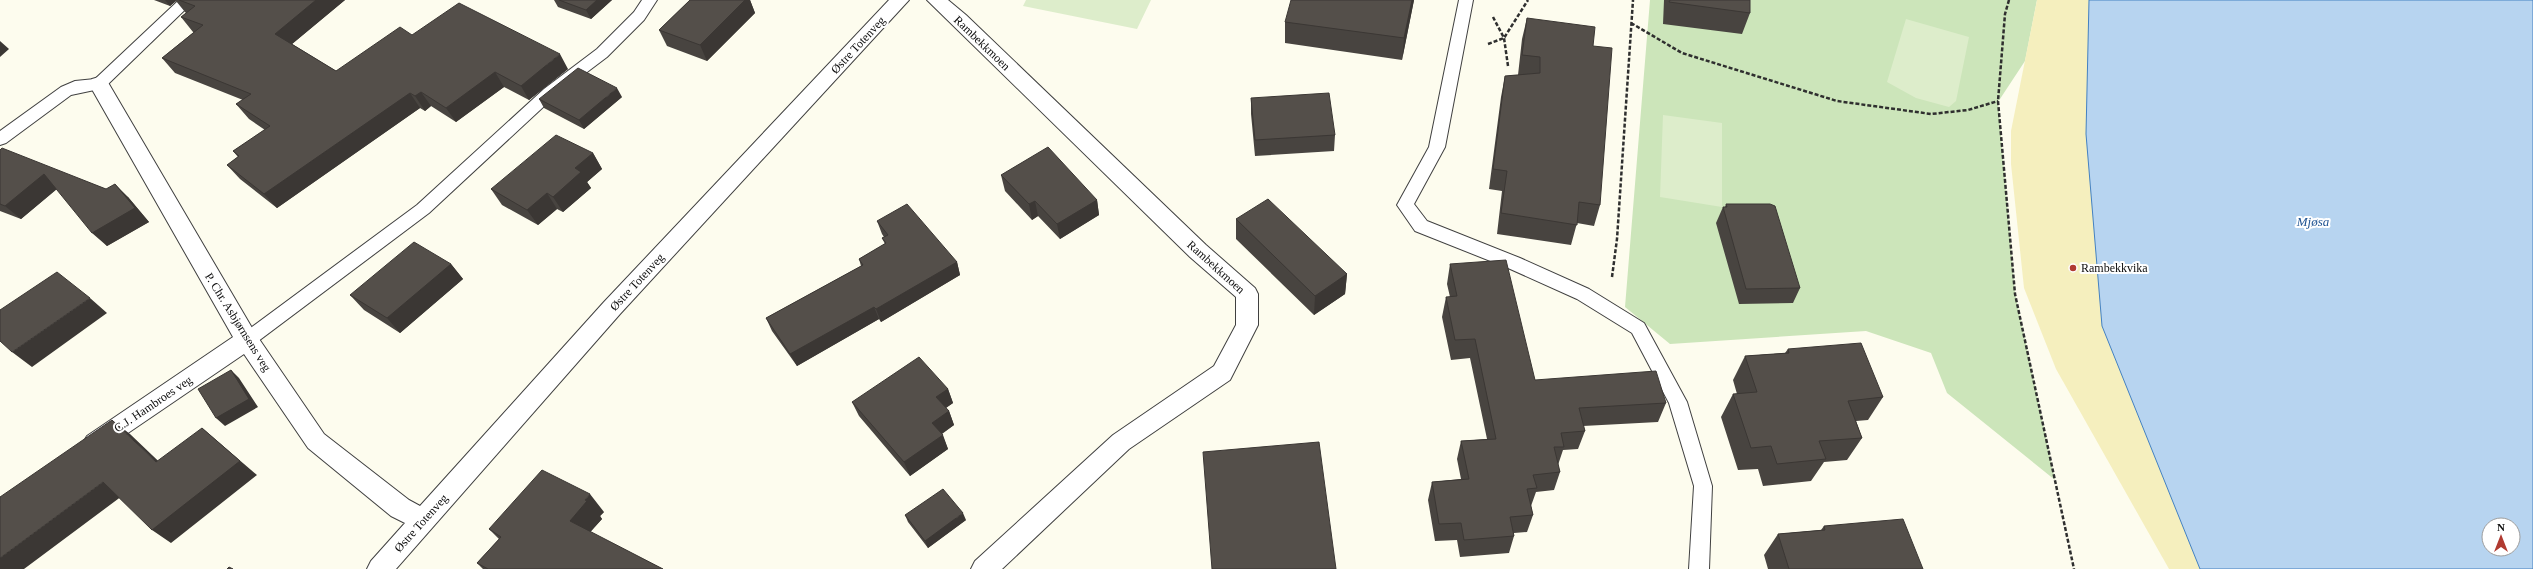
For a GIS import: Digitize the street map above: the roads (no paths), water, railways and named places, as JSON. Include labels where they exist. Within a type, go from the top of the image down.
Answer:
[{"type":"street","name":"Østre Totenveg","points":[[380,569],[612,308],[900,0]]},
{"type":"street","name":"Rambekkmoen","points":[[936,0],[1198,251],[1247,294],[1247,325],[1222,373],[1121,442],[984,569]]},
{"type":"street","name":"P. Chr. Asbjørnsens veg","points":[[99,84],[247,340],[316,441],[400,508],[423,521]]},
{"type":"street","name":"C.J. Hambroes veg","points":[[78,455],[247,340]]},
{"type":"lane","points":[[0,139],[75,87],[99,84],[188,0]]},
{"type":"lane","points":[[247,340],[422,209],[549,93],[602,53],[638,16],[650,0]]},
{"type":"lane","points":[[1466,0],[1437,147],[1405,205],[1421,226],[1514,262],[1583,294],[1638,328],[1678,402],[1703,486],[1699,569]]},
{"type":"water","name":"Mjøsa","points":[[2089,0],[2533,0],[2533,569],[2200,569],[2102,326],[2086,134]]},
{"type":"place","name":"Rambekkvika","points":[[2073,268]]}]
